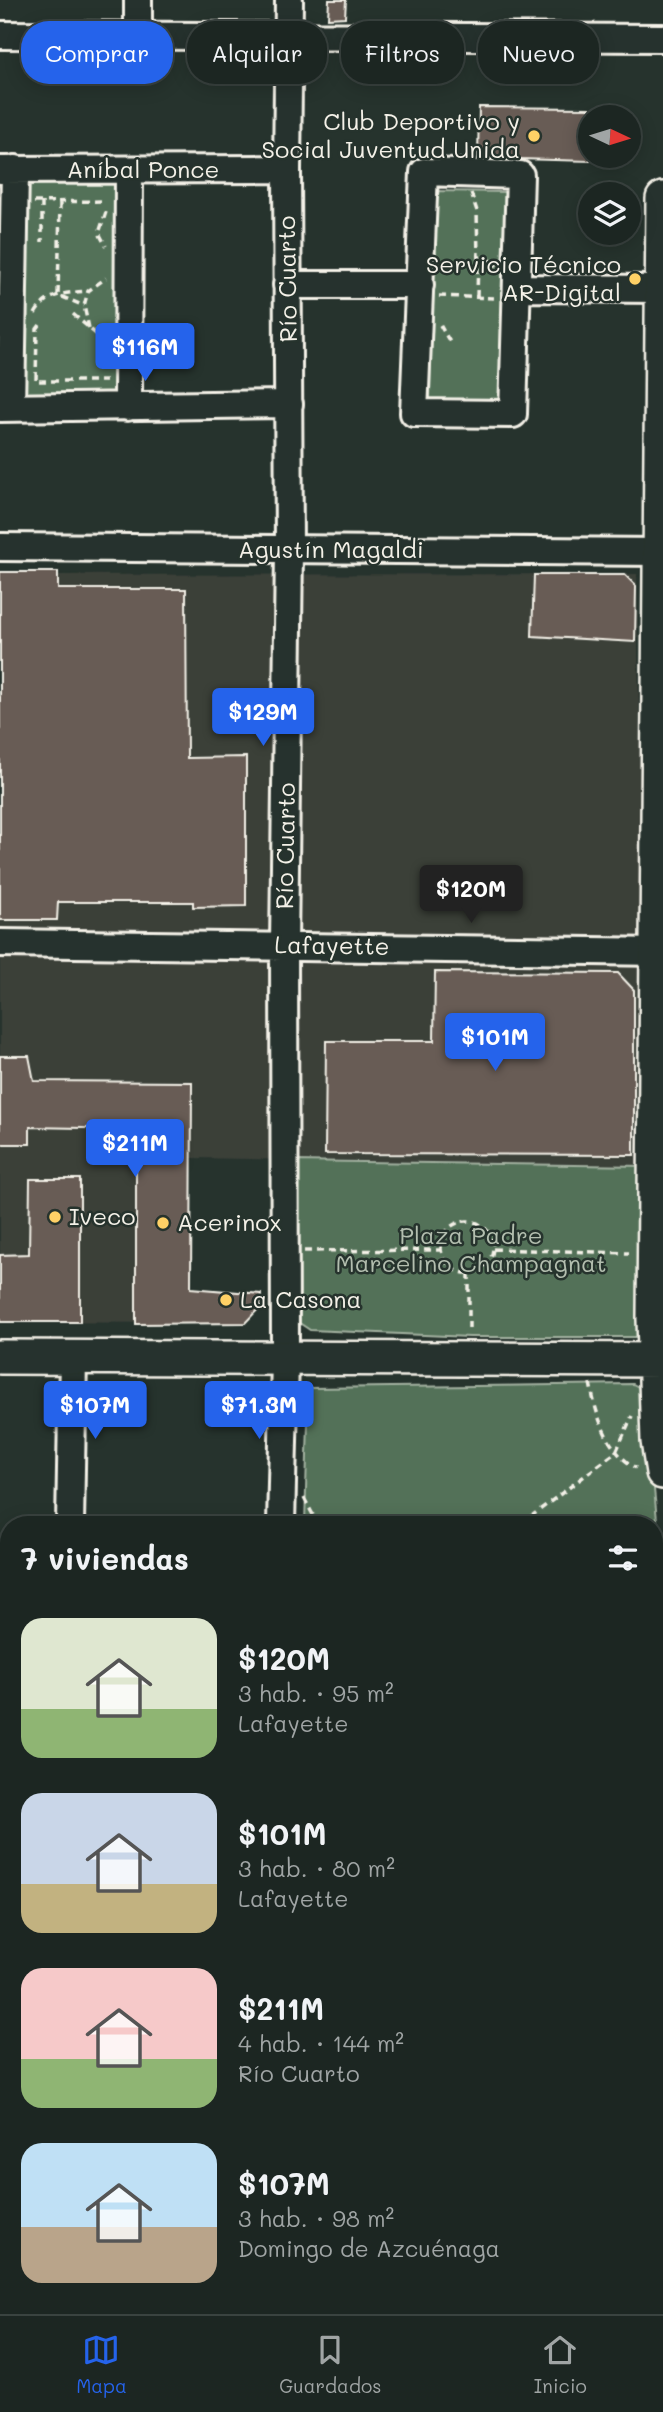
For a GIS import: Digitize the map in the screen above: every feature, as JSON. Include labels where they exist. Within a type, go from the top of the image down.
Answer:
[{"type":"main road","points":[[652,1471],[658,1441],[659,1360],[655,1254],[660,951],[663,199]]},
{"type":"main road","points":[[0,1357],[659,1360]]},
{"type":"street","points":[[138,0],[138,21]]},
{"type":"street","name":"Río Cuarto","points":[[288,21],[289,0]]},
{"type":"street","points":[[0,35],[21,35]]},
{"type":"street","points":[[327,36],[663,38]]},
{"type":"street","name":"Río Cuarto","points":[[281,1516],[285,1359],[284,946],[289,550],[288,84]]},
{"type":"street","name":"Aníbal Ponce","points":[[7,170],[287,169]]},
{"type":"street","points":[[7,170],[6,408],[289,404]]},
{"type":"street","points":[[128,407],[124,268],[129,171]]},
{"type":"street","points":[[424,172],[520,175],[513,414],[414,413],[420,285],[424,172]]},
{"type":"street","points":[[287,285],[420,285]]},
{"type":"street","points":[[517,288],[662,289]]},
{"type":"street","name":"Agustín Magaldi","points":[[0,547],[661,552]]},
{"type":"street","name":"Lafayette","points":[[0,943],[660,951]]},
{"type":"street","points":[[70,1516],[73,1357]]},
{"type":"path","points":[[7,170],[34,202],[110,201],[99,233],[124,268],[88,291],[58,295],[48,298],[40,305],[34,323],[38,327],[36,382],[106,381],[128,407]]},
{"type":"path","points":[[466,173],[477,211],[477,297]]},
{"type":"path","points":[[42,202],[42,242]]},
{"type":"path","points":[[58,295],[60,202]]},
{"type":"path","points":[[420,285],[431,296],[506,298],[517,288],[507,273],[486,257],[478,257]]},
{"type":"path","points":[[88,291],[84,306],[89,328]]},
{"type":"path","points":[[58,295],[84,306]]},
{"type":"path","points":[[73,314],[106,342],[106,355]]},
{"type":"path","points":[[470,1221],[481,1224],[489,1232],[493,1242],[492,1249],[487,1264],[469,1273],[458,1272],[450,1267],[440,1250],[445,1232],[452,1225],[470,1221]]},
{"type":"path","points":[[492,1249],[655,1254]]},
{"type":"path","points":[[285,1251],[440,1250]]},
{"type":"path","points":[[469,1273],[469,1360]]},
{"type":"path","points":[[585,1360],[596,1414],[616,1452],[625,1462],[652,1471]]},
{"type":"path","points":[[532,1516],[616,1452],[640,1396],[657,1396]]},
{"type":"shaded area","points":[[637,574],[646,1166],[191,1158],[189,1323],[0,1322],[0,575]]},
{"type":"green space","points":[[21,181],[120,181],[119,396],[19,395]]},
{"type":"green space","points":[[433,191],[508,192],[505,403],[430,402]]},
{"type":"green space","name":"Plaza Padre Marcelino Champagnat","points":[[294,1161],[646,1166],[647,1337],[470,1337],[310,1330],[295,1320]]},
{"type":"green space","points":[[633,1384],[649,1393],[657,1516],[305,1516],[309,1388]]},
{"type":"building","points":[[329,0],[346,0],[345,17],[328,18]]},
{"type":"building","name":"Club Deportivo y Social Juventud Unida","points":[[479,107],[578,108],[578,161],[478,158]]},
{"type":"building","points":[[0,572],[58,572],[58,589],[186,589],[187,758],[246,757],[246,906],[193,907],[193,902],[58,902],[57,920],[0,920]]},
{"type":"building","points":[[534,575],[625,575],[636,586],[635,642],[532,636]]},
{"type":"building","points":[[435,972],[618,973],[634,990],[634,1155],[325,1154],[326,1041],[434,1041]]},
{"type":"building","points":[[0,1056],[29,1056],[34,1081],[192,1082],[191,1288],[261,1294],[260,1307],[245,1323],[136,1324],[136,1129],[30,1127],[30,1144],[0,1144]]},
{"type":"building","name":"Iveco","points":[[30,1179],[80,1179],[80,1322],[0,1322],[0,1255],[29,1254]]},
{"type":"place","name":"Club Deportivo y Social Juventud Unida","points":[[534,136]]},
{"type":"place","name":"Servicio Técnico AR-Digital","points":[[635,279]]},
{"type":"place","name":"Iveco","points":[[55,1217]]},
{"type":"place","name":"Acerinox","points":[[163,1223]]},
{"type":"place","name":"La Casona","points":[[226,1300]]}]
